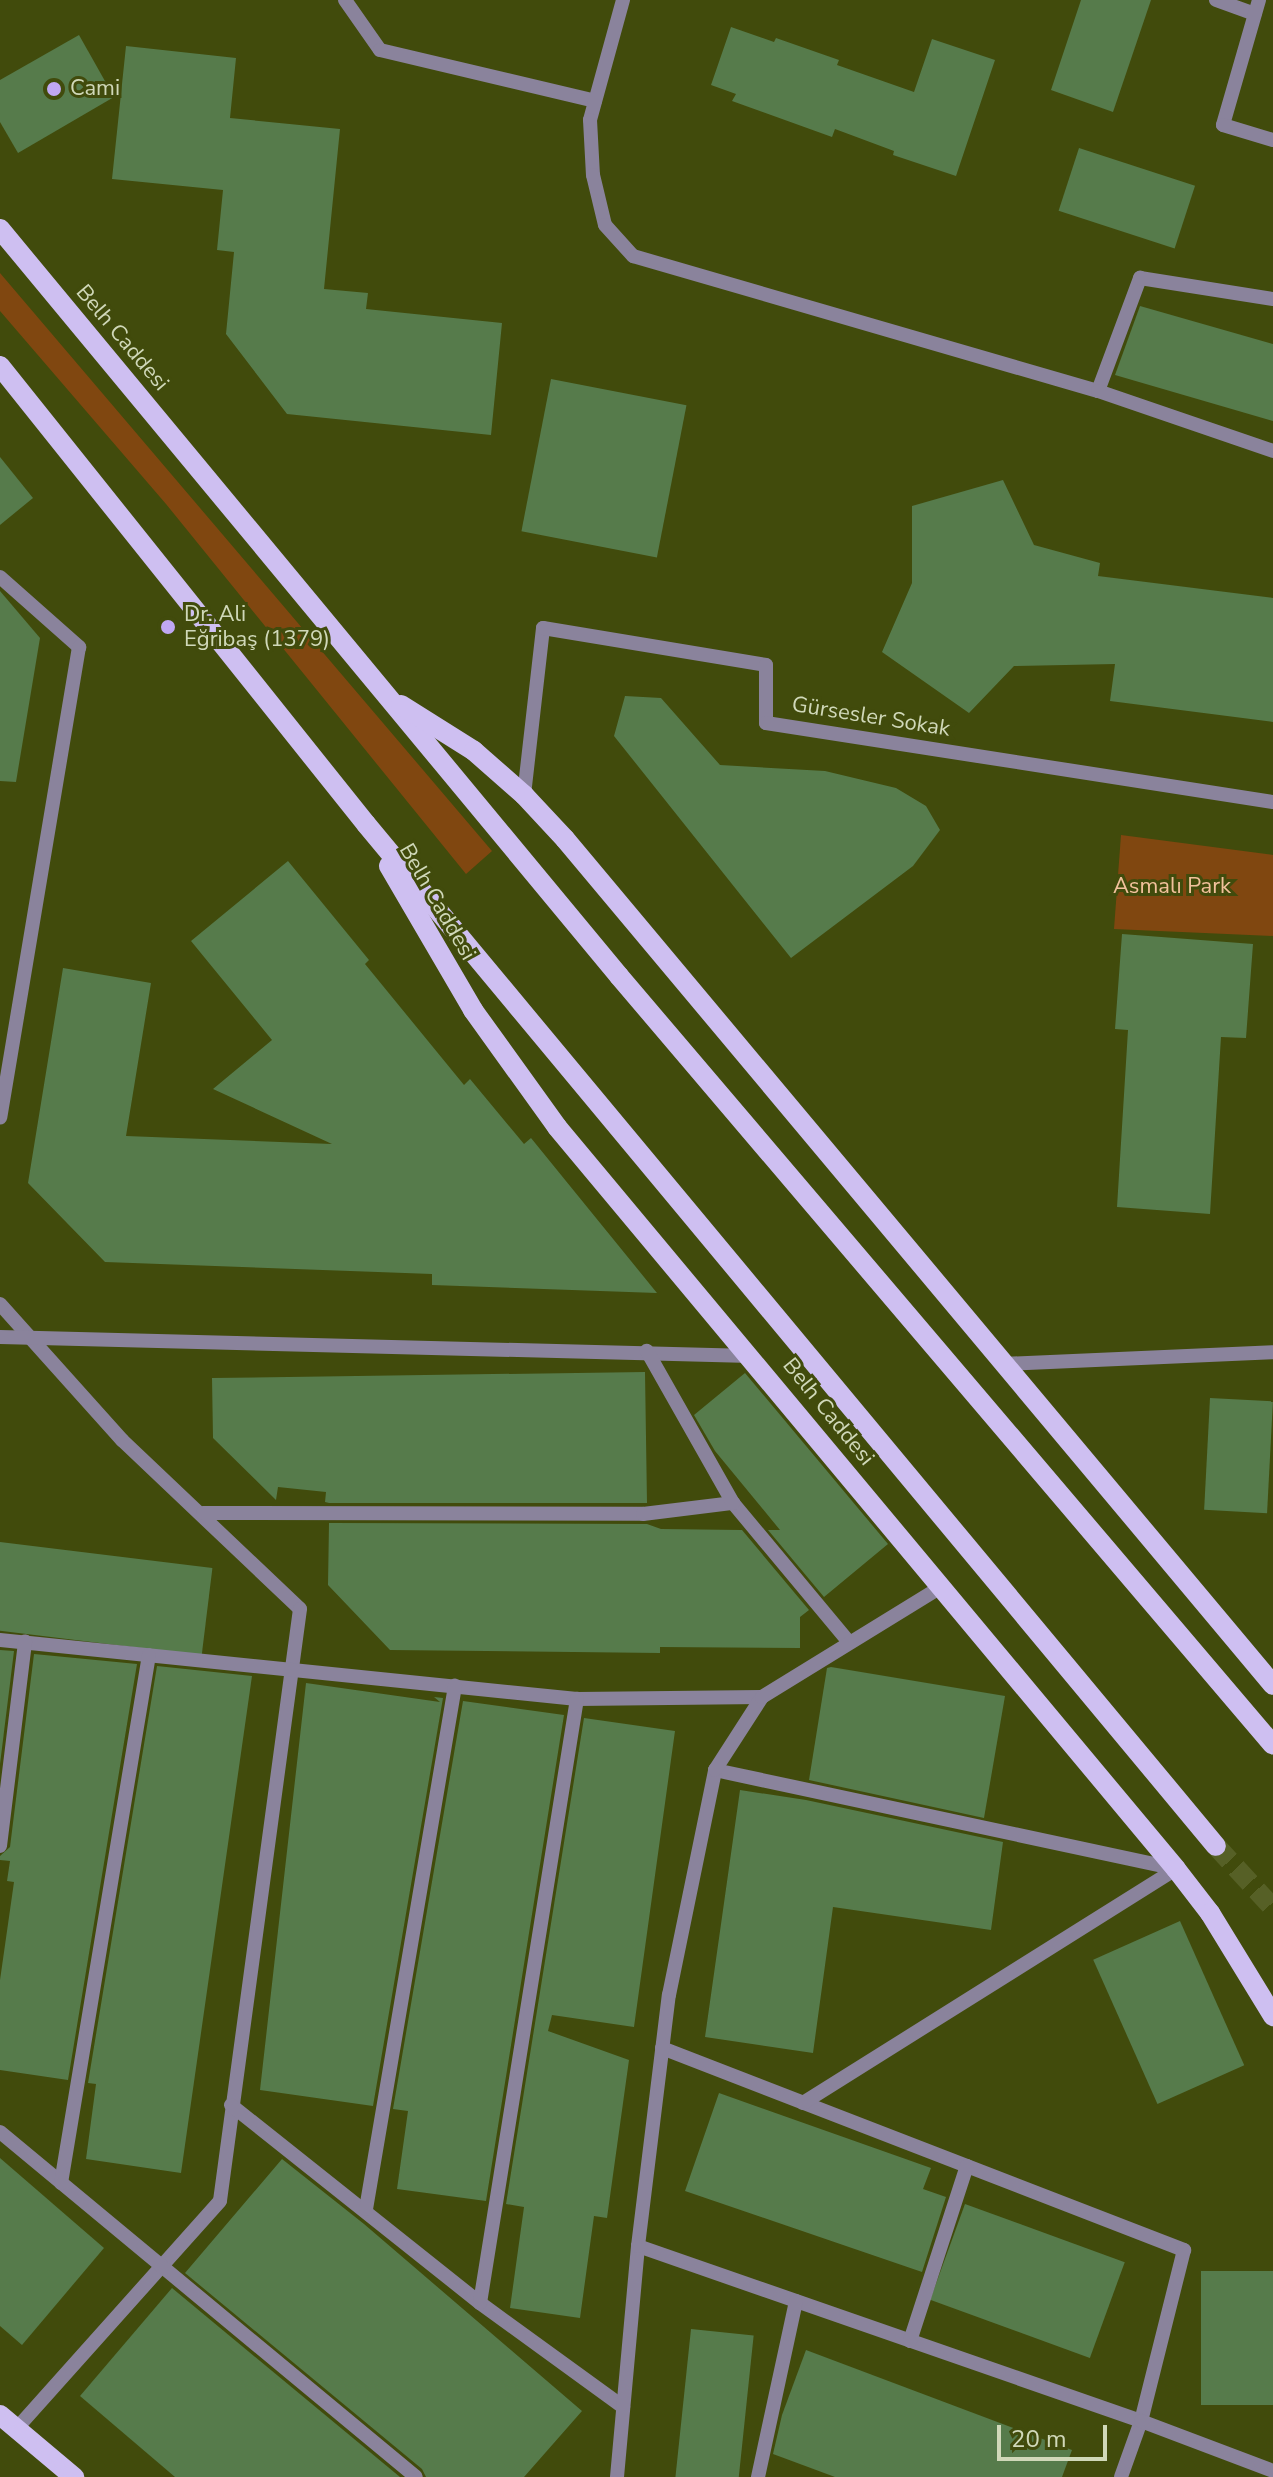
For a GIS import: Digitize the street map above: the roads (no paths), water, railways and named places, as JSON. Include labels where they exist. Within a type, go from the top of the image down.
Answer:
[{"type":"main road","name":"Belh Caddesi","points":[[0,229],[619,976],[1273,1745]]},
{"type":"main road","name":"Belh Caddesi","points":[[0,366],[366,824],[1216,1846]]},
{"type":"main road","name":"Belh Caddesi","points":[[391,699],[436,724],[474,751],[524,795],[565,839],[1273,1685]]},
{"type":"main road","name":"Belh Caddesi","points":[[366,824],[430,941],[557,1127],[1176,1869],[1210,1913],[1273,2016]]},
{"type":"main road","points":[[0,2415],[74,2477]]},
{"type":"street","points":[[345,0],[380,50],[595,101]]},
{"type":"street","points":[[623,0],[590,120],[593,175],[605,225],[633,256],[1098,391],[1273,451]]},
{"type":"street","points":[[1216,0],[1257,7],[1223,125],[1273,140]]},
{"type":"street","points":[[1098,391],[1140,278],[1273,299]]},
{"type":"street","points":[[0,577],[79,647],[0,1117]]},
{"type":"street","name":"Gürsesler Sokak","points":[[524,795],[543,628],[766,665],[766,723],[1273,802]]},
{"type":"street","points":[[0,1304],[122,1440],[203,1513],[300,1609],[220,2201],[16,2429]]},
{"type":"street","points":[[0,1337],[751,1356]]},
{"type":"street","points":[[647,1351],[733,1503],[849,1642]]},
{"type":"street","points":[[1003,1364],[1273,1352]]},
{"type":"street","points":[[203,1513],[643,1514],[733,1503]]},
{"type":"street","points":[[617,2477],[638,2246],[669,1995],[715,1770],[762,1697],[941,1587]]},
{"type":"street","points":[[0,1640],[577,1699],[762,1697]]},
{"type":"street","points":[[0,1846],[25,1642]]},
{"type":"street","points":[[61,2183],[149,1655]]},
{"type":"street","points":[[366,2209],[455,1686]]},
{"type":"street","points":[[480,2303],[577,1699]]},
{"type":"street","points":[[715,1770],[1176,1869]]},
{"type":"street","points":[[803,2103],[1176,1869]]},
{"type":"street","points":[[662,2048],[1184,2250],[1141,2421],[1121,2477]]},
{"type":"street","points":[[231,2105],[366,2209],[480,2303],[623,2407]]},
{"type":"street","points":[[0,2132],[416,2477]]},
{"type":"street","points":[[910,2341],[967,2166]]},
{"type":"street","points":[[638,2246],[1141,2421],[1273,2471]]},
{"type":"street","points":[[758,2477],[796,2301]]},
{"type":"tunnel","points":[[1216,1846],[1273,1908]]},
{"type":"place","name":"Cami","points":[[54,89]]},
{"type":"place","name":"Dr. Ali Eğribaş (1379)","points":[[168,627]]},
{"type":"park label","name":"Asmalı Park","points":[[1172,887]]}]
